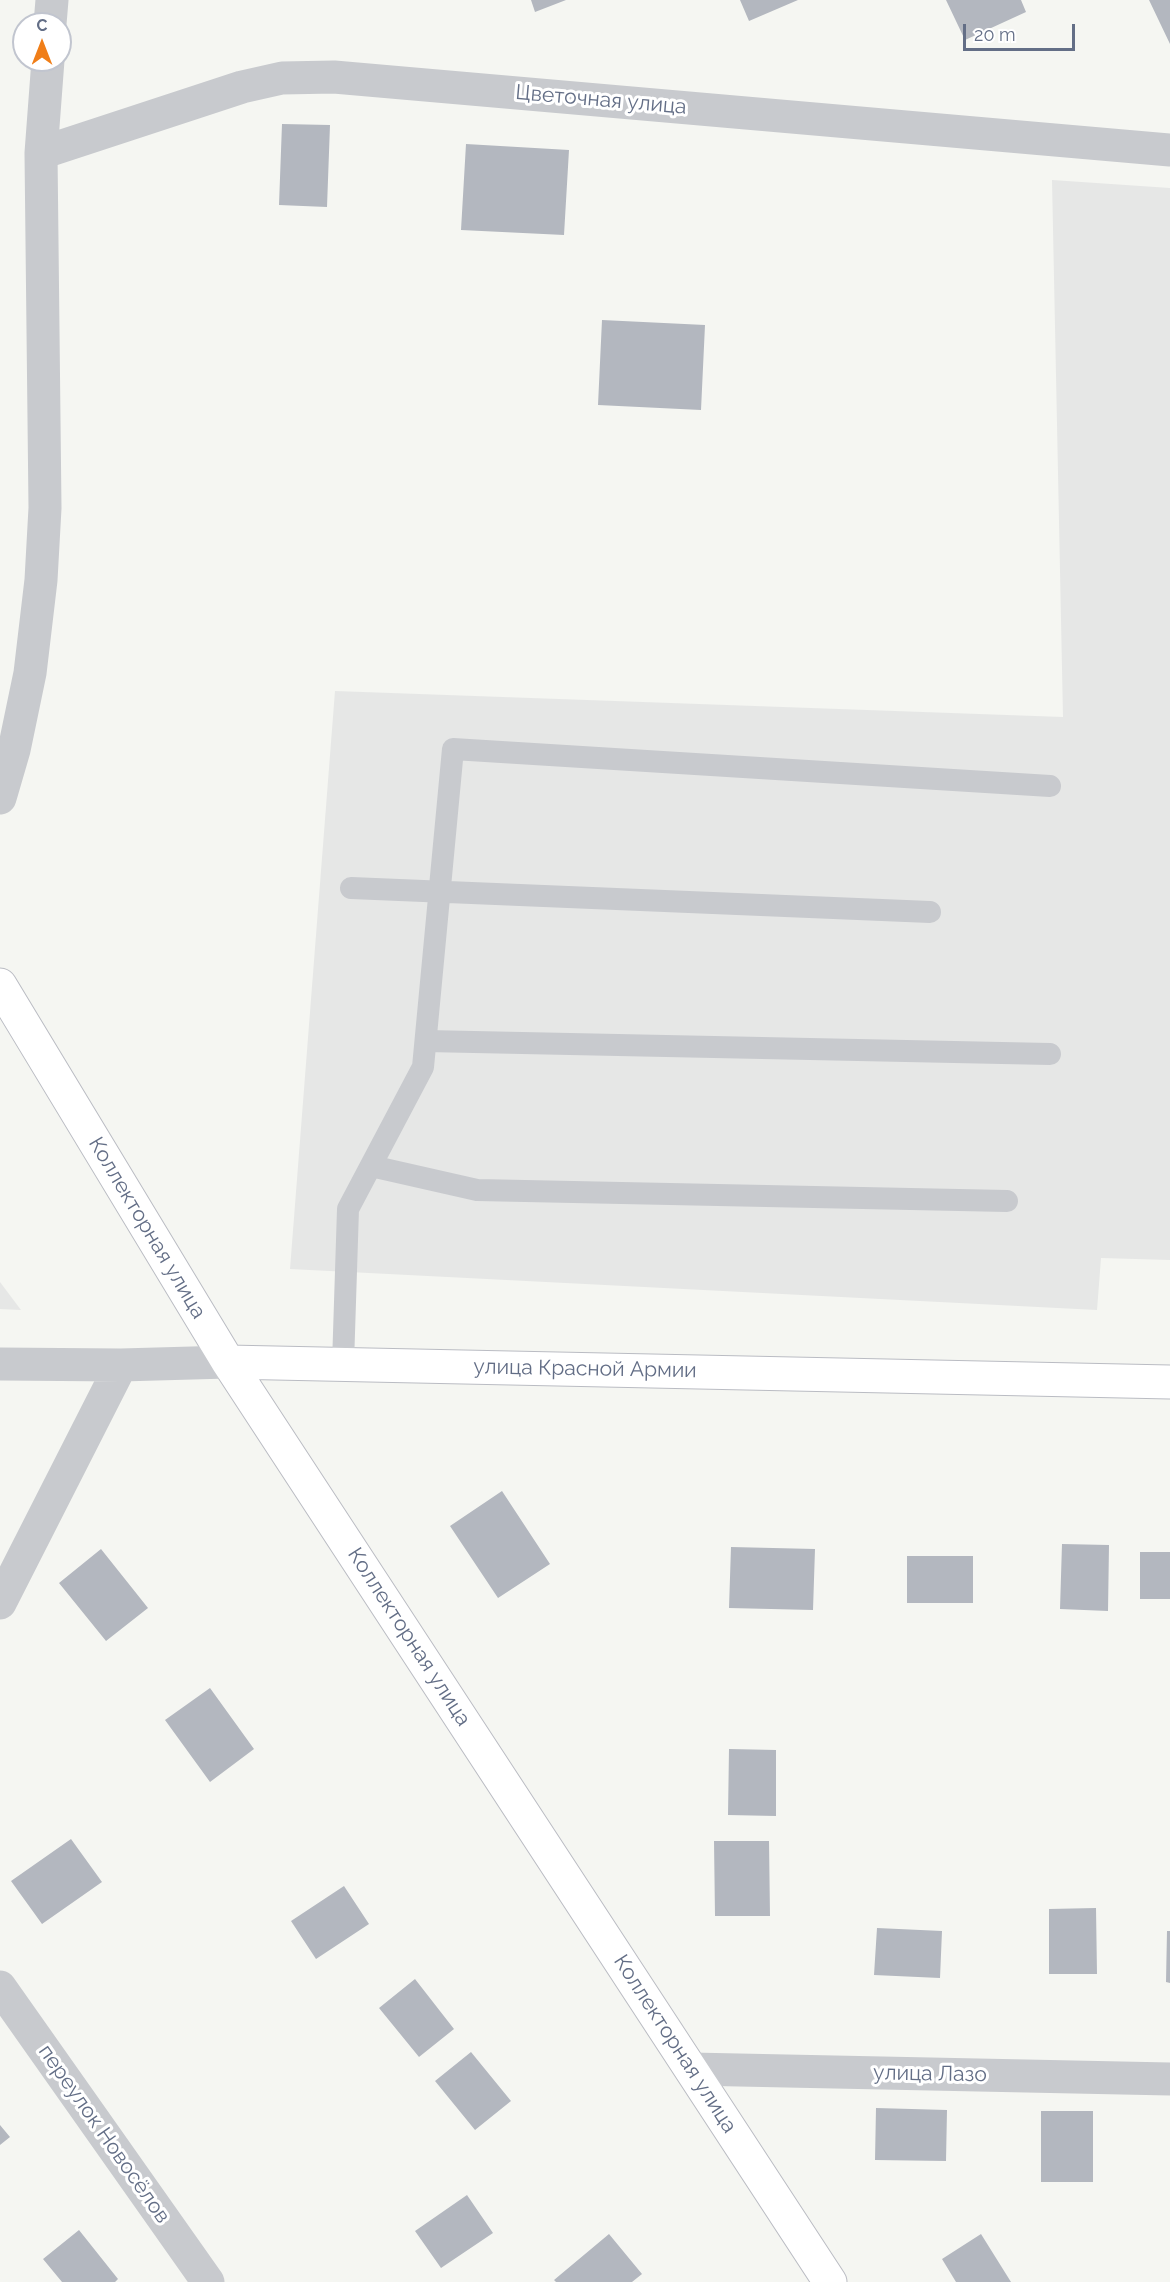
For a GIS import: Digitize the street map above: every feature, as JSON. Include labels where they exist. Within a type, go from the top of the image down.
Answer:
[{"type":"street","points":[[0,798],[14,750],[30,673],[41,580],[45,508],[41,153],[47,72]]},
{"type":"street","name":"Цветочная улица","points":[[41,153],[242,87],[282,78],[334,77],[1170,150]]},
{"type":"street","name":"Коллекторная улица","points":[[0,985],[228,1362],[830,2282]]},
{"type":"street","name":"улица Красной Армии","points":[[0,1364],[120,1365],[228,1362],[1170,1382]]},
{"type":"street","points":[[0,1603],[120,1365]]},
{"type":"street","name":"переулок Новосёлов","points":[[0,1987],[208,2282]]},
{"type":"street","name":"улица Лазо","points":[[691,2069],[1170,2079]]},
{"type":"lane","points":[[343,1365],[348,1209],[423,1067],[453,749],[1050,786]]},
{"type":"lane","points":[[351,888],[930,912]]},
{"type":"lane","points":[[426,1041],[1050,1054]]},
{"type":"lane","points":[[371,1166],[477,1190],[1007,1201]]},
{"type":"shaded area","points":[[1052,180],[1170,188],[1170,1260],[1101,1258],[1097,1310],[290,1269],[335,691],[1063,717]]},
{"type":"shaded area","points":[[0,1282],[21,1310],[0,1309]]},
{"type":"building","points":[[531,0],[566,0],[535,12]]},
{"type":"building","points":[[740,0],[798,0],[749,21]]},
{"type":"building","points":[[946,0],[1021,0],[1026,12],[965,40]]},
{"type":"building","points":[[1149,0],[1170,0],[1170,44]]},
{"type":"building","points":[[282,124],[330,125],[327,207],[279,205]]},
{"type":"building","points":[[466,144],[569,150],[564,235],[461,230]]},
{"type":"building","points":[[602,320],[705,325],[701,410],[598,405]]},
{"type":"building","points":[[502,1491],[550,1564],[498,1598],[450,1526]]},
{"type":"building","points":[[1062,1544],[1109,1545],[1108,1611],[1060,1609]]},
{"type":"building","points":[[731,1547],[815,1549],[813,1610],[729,1608]]},
{"type":"building","points":[[101,1549],[148,1608],[106,1641],[59,1583]]},
{"type":"building","points":[[1140,1552],[1170,1552],[1170,1599],[1140,1599]]},
{"type":"building","points":[[907,1556],[973,1556],[973,1603],[907,1603]]},
{"type":"building","points":[[210,1688],[254,1749],[210,1782],[165,1720]]},
{"type":"building","points":[[729,1749],[776,1750],[776,1816],[728,1815]]},
{"type":"building","points":[[71,1839],[102,1882],[42,1924],[11,1881]]},
{"type":"building","points":[[714,1841],[769,1841],[770,1916],[715,1916]]},
{"type":"building","points":[[344,1886],[369,1924],[316,1959],[291,1921]]},
{"type":"building","points":[[1096,1908],[1097,1974],[1049,1974],[1049,1909]]},
{"type":"building","points":[[877,1928],[942,1931],[940,1978],[874,1975]]},
{"type":"building","points":[[1167,1931],[1170,1931],[1170,1983],[1166,1982]]},
{"type":"building","points":[[415,1979],[454,2029],[419,2057],[379,2008]]},
{"type":"building","points":[[471,2052],[511,2101],[475,2130],[435,2081]]},
{"type":"building","points":[[876,2108],[947,2110],[946,2161],[875,2160]]},
{"type":"building","points":[[1041,2111],[1093,2111],[1093,2182],[1041,2182]]},
{"type":"building","points":[[0,2125],[10,2137],[0,2145]]},
{"type":"building","points":[[467,2195],[493,2233],[441,2268],[415,2231]]},
{"type":"building","points":[[79,2230],[118,2279],[115,2282],[62,2282],[43,2259]]},
{"type":"building","points":[[609,2234],[642,2274],[632,2282],[556,2282],[554,2280]]},
{"type":"building","points":[[981,2234],[1011,2282],[956,2282],[942,2259]]}]
